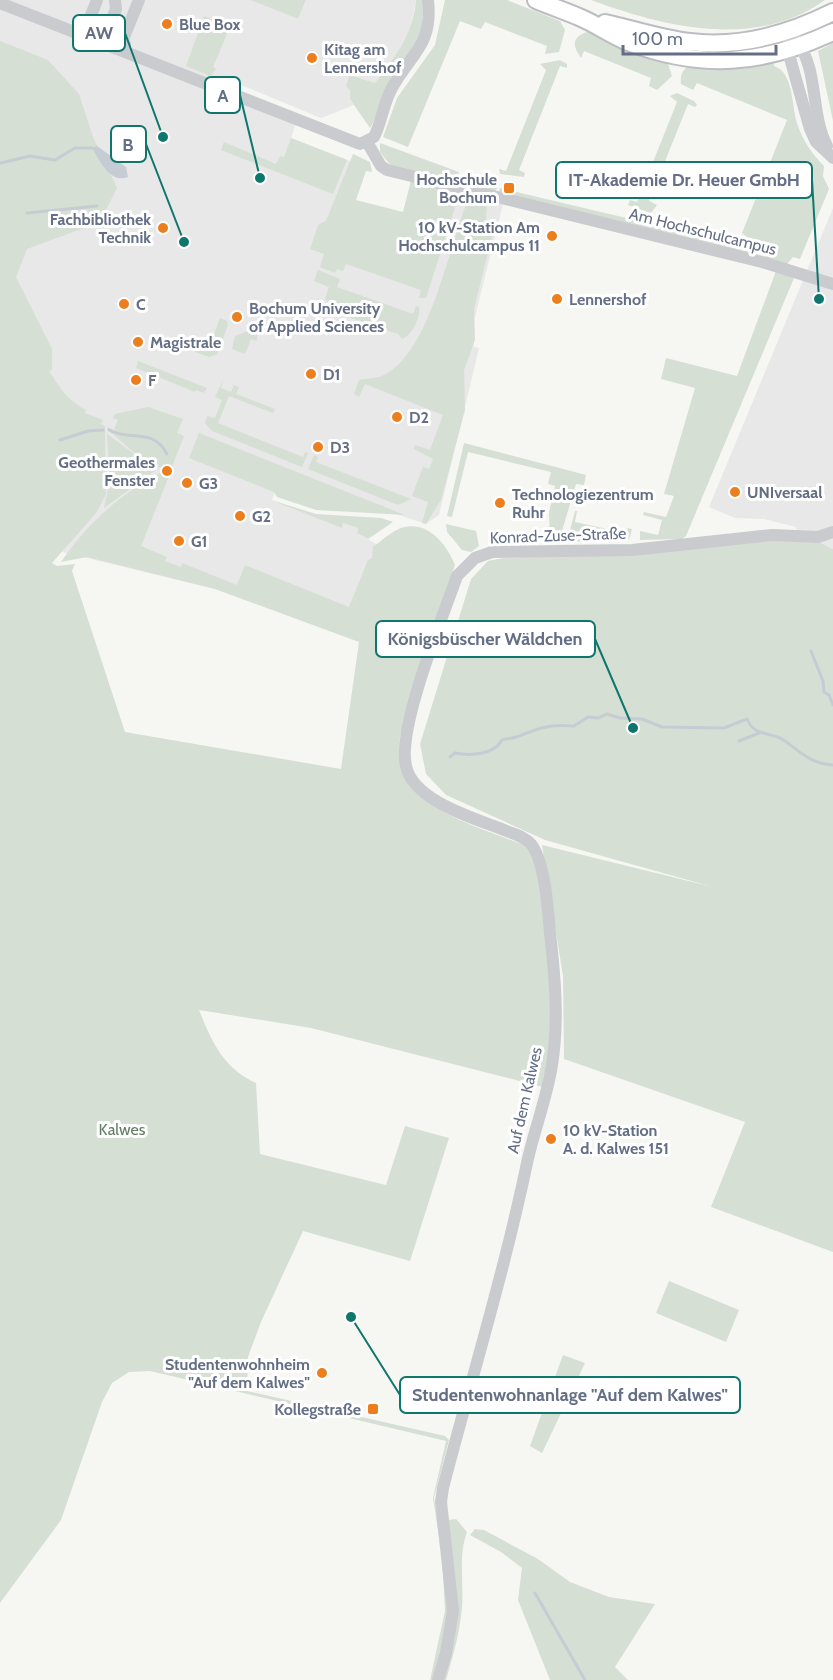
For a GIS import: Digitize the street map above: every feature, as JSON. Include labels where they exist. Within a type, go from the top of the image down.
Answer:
[{"type":"street","points":[[97,0],[86,28],[125,40],[139,0]]},
{"type":"street","points":[[106,34],[116,9],[115,0]]},
{"type":"street","points":[[0,3],[346,141],[360,144],[367,142],[375,135],[392,88],[415,58],[427,36],[428,0]]},
{"type":"street","points":[[536,0],[579,17],[627,41],[682,58],[737,61],[795,49],[833,32]]},
{"type":"street","points":[[579,17],[692,42],[748,41],[790,32],[833,12]]},
{"type":"street","points":[[790,32],[810,129],[816,142],[833,158],[817,119],[811,79],[795,49]]},
{"type":"street","name":"Am Hochschulcampus","points":[[367,142],[381,166],[387,170],[762,261],[833,284]]},
{"type":"street","name":"Konrad-Zuse-Straße","points":[[465,565],[492,552],[636,549],[772,535],[818,537],[833,532]]},
{"type":"street","name":"Auf dem Kalwes","points":[[438,1680],[446,1653],[453,1611],[441,1502],[443,1488],[517,1216],[527,1163],[552,1065],[555,1035],[555,991],[550,931],[540,863],[532,846],[519,836],[450,808],[422,792],[411,780],[405,765],[406,727],[457,576],[465,565]]},
{"type":"shaded area","name":"Bochum University of Applied Sciences","points":[[0,0],[250,0],[298,19],[306,0],[416,0],[410,31],[402,49],[375,83],[350,75],[350,99],[354,105],[321,118],[222,77],[219,84],[298,117],[291,138],[350,161],[360,169],[315,247],[390,266],[411,181],[503,204],[468,345],[479,348],[439,515],[426,524],[375,507],[275,492],[272,500],[342,527],[343,523],[358,528],[357,533],[376,544],[372,558],[363,643],[215,589],[25,543],[0,290]]},
{"type":"shaded area","points":[[97,146],[126,167],[128,177],[115,177],[106,170],[92,148]]},
{"type":"shaded area","points":[[833,208],[833,549],[821,543],[799,542],[796,527],[764,519],[735,518],[709,507]]},
{"type":"green space","points":[[250,0],[306,0],[298,19]]},
{"type":"green space","points":[[416,0],[423,0],[422,33],[370,128],[350,99],[350,90],[346,86],[350,75],[375,83],[407,35]]},
{"type":"green space","points":[[445,0],[507,0],[560,21],[565,30],[559,52],[545,54],[547,46],[485,22],[481,29],[460,21],[408,147],[383,137],[397,98],[435,45]]},
{"type":"green space","points":[[591,0],[825,0],[798,15],[769,25],[739,29],[709,29],[649,18]]},
{"type":"green space","points":[[204,16],[230,27],[213,67],[216,69],[210,76],[186,66]]},
{"type":"green space","points":[[587,32],[667,61],[672,76],[657,90],[649,86],[651,78],[584,51],[581,58],[575,42],[578,36]]},
{"type":"green space","name":"Kalwes","points":[[0,41],[48,60],[79,94],[93,137],[117,188],[100,222],[27,249],[16,277],[52,349],[52,370],[49,371],[69,398],[86,410],[85,413],[103,420],[101,424],[105,426],[106,494],[97,512],[52,563],[57,566],[75,564],[72,571],[125,732],[341,769],[359,642],[215,589],[87,557],[61,562],[93,523],[145,481],[160,473],[169,476],[141,546],[167,557],[165,561],[181,567],[182,563],[237,585],[245,565],[349,607],[368,560],[372,558],[373,547],[398,529],[411,526],[420,527],[428,530],[442,542],[455,565],[400,736],[402,771],[415,793],[428,803],[462,821],[530,847],[538,862],[551,1003],[548,1059],[543,1087],[311,1028],[199,1010],[214,1043],[227,1062],[256,1083],[260,1154],[386,1185],[405,1126],[449,1138],[410,1261],[303,1231],[261,1322],[248,1357],[247,1391],[445,1436],[449,1440],[434,1498],[448,1594],[447,1628],[434,1680],[430,1680],[445,1611],[442,1557],[433,1498],[446,1441],[150,1371],[129,1372],[112,1383],[102,1402],[61,1520],[0,1603]]},
{"type":"green space","points":[[833,43],[833,121],[818,51]]},
{"type":"green space","points":[[560,60],[567,64],[567,68],[560,66],[519,170],[525,173],[524,177],[500,174],[499,169],[506,171],[546,70],[540,64]]},
{"type":"green space","points":[[773,61],[774,66],[786,76],[800,132],[809,148],[824,166],[823,176],[829,189],[800,259],[793,257],[787,264],[767,259],[762,250],[742,233],[787,120],[697,83],[693,90],[681,84],[681,75],[690,65]]},
{"type":"green space","points":[[677,93],[694,101],[697,105],[695,107],[688,104],[649,201],[657,205],[651,213],[628,205],[630,200],[637,202],[677,102],[670,96]]},
{"type":"green space","points":[[291,138],[347,160],[333,194],[221,150],[224,142],[276,164],[280,156],[284,157]]},
{"type":"green space","points":[[380,143],[459,172],[458,176],[477,183],[479,180],[497,187],[495,194],[392,167],[380,152]]},
{"type":"green space","points":[[353,154],[370,162],[372,172],[366,171],[356,200],[403,212],[411,181],[445,190],[456,204],[426,298],[419,298],[421,290],[346,264],[343,271],[337,269],[335,273],[320,267],[324,254],[310,249],[318,225],[326,221]]},
{"type":"green space","points":[[500,188],[749,247],[747,254],[498,194]]},
{"type":"green space","points":[[478,198],[487,204],[486,218],[493,233],[474,309],[475,340],[464,370],[465,410],[441,500],[426,524],[422,523],[428,502],[412,496],[423,467],[429,469],[433,459],[414,449],[415,445],[430,450],[443,415],[365,384],[359,397],[354,394],[359,380],[386,374],[401,362],[415,344],[436,297],[466,205]]},
{"type":"green space","points":[[318,270],[340,279],[337,287],[413,314],[416,306],[419,307],[419,316],[412,330],[402,339],[398,334],[337,313],[325,299],[329,287],[314,281]]},
{"type":"green space","points":[[776,271],[794,278],[686,536],[682,539],[640,540],[640,531],[658,535],[662,520],[643,515],[644,512],[666,517],[674,496],[664,494],[695,388],[661,379],[666,358],[737,376]]},
{"type":"green space","points":[[220,318],[227,321],[228,325],[217,354],[209,357],[195,352],[199,344],[209,348]]},
{"type":"green space","points":[[248,331],[257,334],[257,341],[251,339],[245,354],[232,349],[235,336]]},
{"type":"green space","points":[[138,361],[207,388],[204,393],[196,390],[195,392],[136,368]]},
{"type":"green space","points":[[223,380],[221,388],[231,392],[234,385],[239,387],[236,394],[275,409],[273,413],[229,396],[218,423],[303,457],[305,452],[308,453],[302,467],[212,431],[205,423],[207,416],[215,418],[222,400],[215,397]]},
{"type":"green space","points":[[148,407],[183,419],[177,433],[184,436],[171,469],[158,467],[138,456],[107,429],[108,427],[114,430],[118,420],[113,418],[115,414]]},
{"type":"green space","points":[[199,433],[405,515],[316,510],[277,497],[274,492],[189,458]]},
{"type":"green space","points":[[107,434],[156,470],[104,508],[110,481]]},
{"type":"green space","points":[[464,443],[586,475],[584,485],[576,484],[562,531],[559,531],[558,536],[564,537],[562,543],[551,543],[550,539],[549,513],[555,486],[548,484],[551,472],[468,452],[452,517],[447,516]]},
{"type":"green space","points":[[314,455],[318,457],[316,462],[411,499],[398,505],[308,469]]},
{"type":"green space","points":[[271,500],[316,514],[381,518],[393,522],[368,539],[357,533],[358,528],[343,523],[342,528]]},
{"type":"green space","points":[[575,511],[577,511],[575,522],[626,533],[628,528],[632,529],[629,540],[567,542]]},
{"type":"green space","points":[[446,524],[476,531],[479,546],[471,552],[462,550],[447,532]]},
{"type":"green space","points":[[769,540],[821,543],[833,549],[833,1252],[711,1207],[745,1122],[564,1059],[563,976],[542,845],[713,887],[545,840],[446,795],[426,774],[420,744],[471,579],[488,561],[503,558],[662,552]]},
{"type":"green space","points":[[669,1281],[739,1310],[726,1342],[656,1313]]},
{"type":"green space","points":[[563,1355],[585,1363],[542,1453],[530,1446]]},
{"type":"green space","points":[[456,1519],[467,1532],[462,1560],[462,1607],[454,1653],[446,1680],[443,1680],[450,1653],[448,1520]]},
{"type":"green space","points":[[475,1529],[484,1530],[538,1559],[570,1582],[609,1597],[655,1604],[615,1667],[628,1680],[550,1680],[518,1600],[522,1568],[501,1552],[470,1535]]},
{"type":"waterway","points":[[1,163],[30,156],[55,160],[75,148],[92,148]]},
{"type":"waterway","points":[[27,213],[97,206]]},
{"type":"waterway","points":[[60,440],[88,431],[103,430]]},
{"type":"waterway","points":[[109,430],[149,438],[161,446],[167,454]]},
{"type":"waterway","points":[[811,651],[823,681],[824,692],[829,695],[833,705]]},
{"type":"waterway","points":[[450,757],[455,753],[474,754],[488,751],[504,739],[514,738],[544,727],[574,726],[588,717],[598,718],[607,714],[620,718],[642,719],[662,727],[724,728],[747,719],[750,725],[759,732],[780,738],[813,760],[833,765]]},
{"type":"waterway","points":[[739,741],[759,733]]},
{"type":"waterway","points":[[535,1593],[585,1680]]},
{"type":"place","name":"Blue Box","points":[[167,24]]},
{"type":"place","name":"Kitag am Lennershof","points":[[312,58]]},
{"type":"place","name":"AW","points":[[163,137]]},
{"type":"place","name":"A","points":[[260,178]]},
{"type":"place","name":"Hochschule Bochum","points":[[509,188]]},
{"type":"place","name":"Fachbibliothek Technik","points":[[163,228]]},
{"type":"place","name":"10 kV-Station Am Hochschulcampus 11","points":[[552,236]]},
{"type":"place","name":"B","points":[[184,242]]},
{"type":"place","name":"Lennershof","points":[[557,299]]},
{"type":"place","name":"IT-Akademie Dr. Heuer GmbH","points":[[819,299]]},
{"type":"place","name":"C","points":[[124,304]]},
{"type":"place","name":"Bochum University of Applied Sciences","points":[[237,317]]},
{"type":"place","name":"Magistrale","points":[[138,342]]},
{"type":"place","name":"D1","points":[[311,374]]},
{"type":"place","name":"F","points":[[136,380]]},
{"type":"place","name":"D2","points":[[397,417]]},
{"type":"place","name":"D3","points":[[318,447]]},
{"type":"place","name":"Geothermales Fenster","points":[[167,471]]},
{"type":"place","name":"G3","points":[[187,483]]},
{"type":"place","name":"UNIversaal","points":[[735,492]]},
{"type":"place","name":"Technologiezentrum Ruhr","points":[[500,503]]},
{"type":"place","name":"G2","points":[[240,516]]},
{"type":"place","name":"G1","points":[[179,541]]},
{"type":"place","name":"Königsbüscher Wäldchen","points":[[633,728]]},
{"type":"place","name":"10 kV-Station A. d. Kalwes 151","points":[[551,1139]]},
{"type":"place","name":"Studentenwohnanlage \"Auf dem Kalwes\"","points":[[351,1317]]},
{"type":"place","name":"Studentenwohnheim \"Auf dem Kalwes\"","points":[[322,1373]]},
{"type":"place","name":"Kollegstraße","points":[[373,1409]]}]
